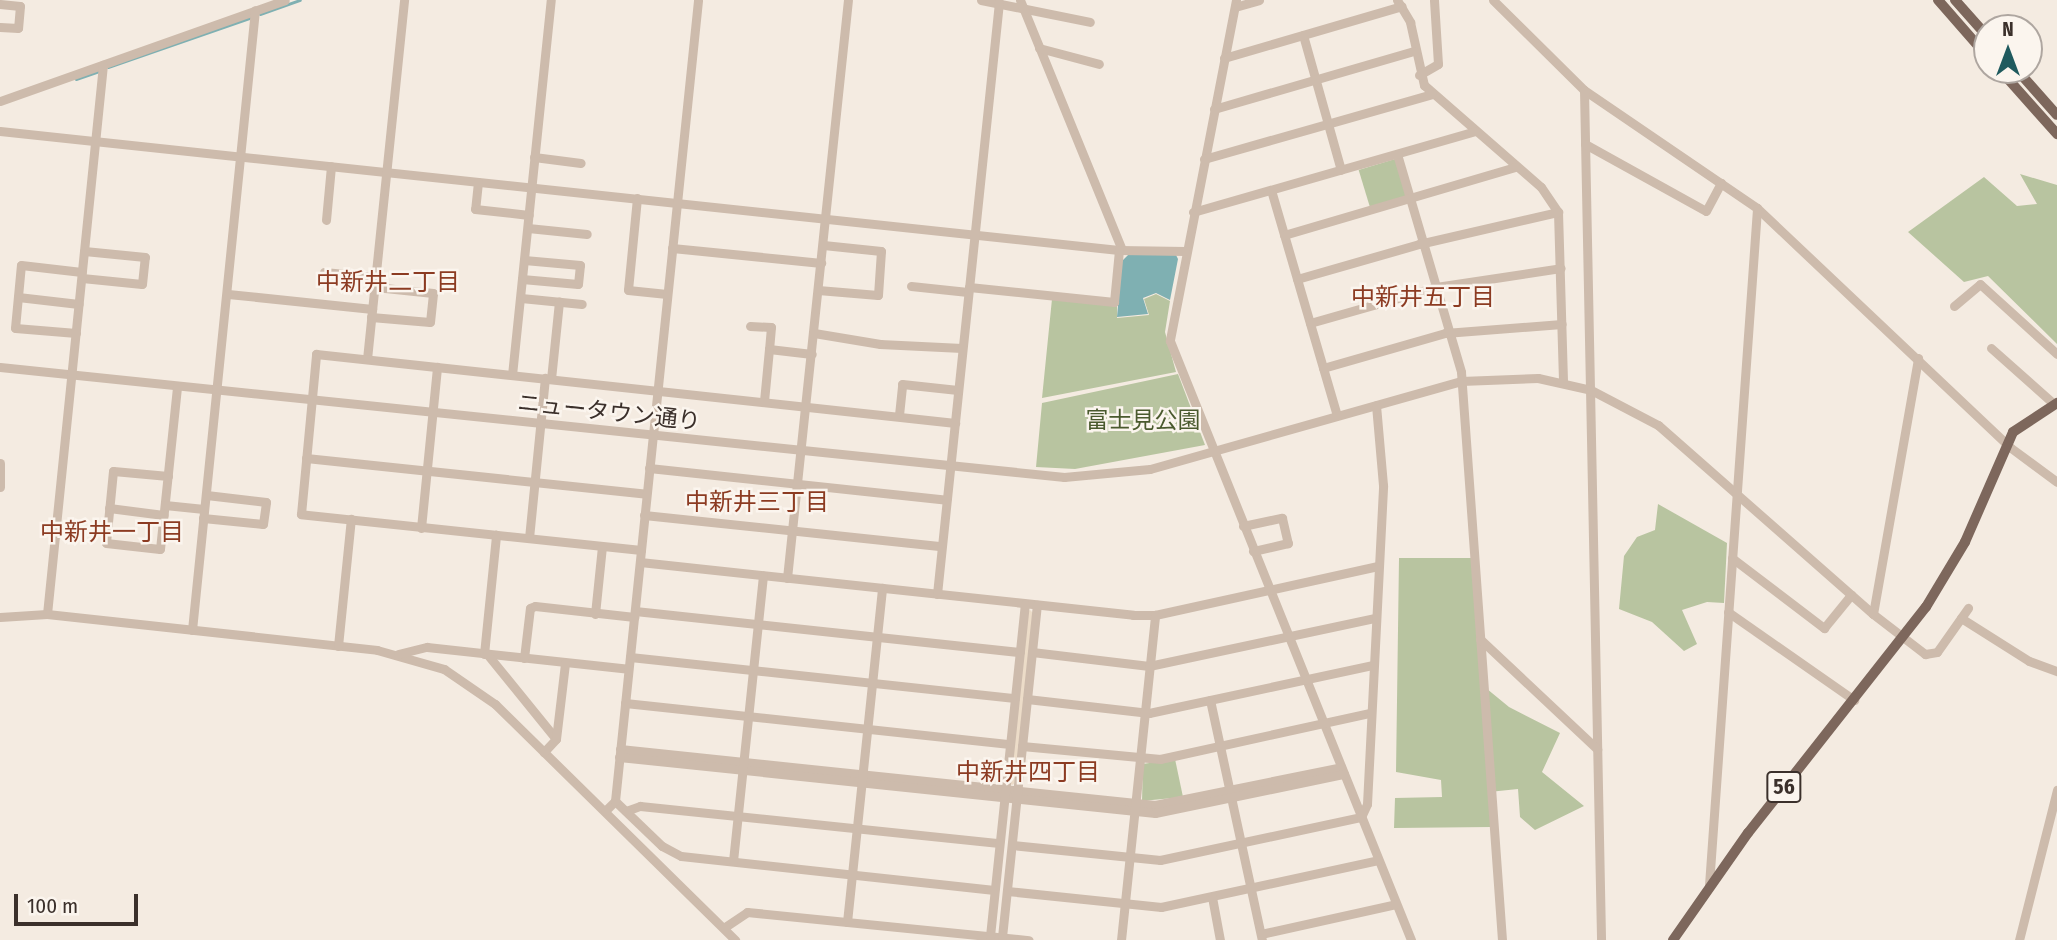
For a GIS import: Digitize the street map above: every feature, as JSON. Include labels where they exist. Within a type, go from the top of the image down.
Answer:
[{"type":"main road","points":[[1938,0],[1973,39]]},
{"type":"main road","points":[[1955,0],[1973,20]]},
{"type":"main road","points":[[2012,84],[2057,134]]},
{"type":"main road","points":[[2029,84],[2057,115]]},
{"type":"main road","name":"56","points":[[1673,940],[1709,885],[1903,639],[1961,551],[2007,442],[2021,423],[2056,403]]},
{"type":"street","points":[[0,101],[285,0]]},
{"type":"street","points":[[367,359],[404,0]]},
{"type":"street","points":[[512,375],[551,0]]},
{"type":"street","points":[[605,811],[615,801],[698,0]]},
{"type":"street","points":[[787,578],[848,0]]},
{"type":"street","points":[[981,0],[1021,2],[1090,22]]},
{"type":"street","points":[[1259,0],[1236,4],[1185,251],[1170,341],[1411,940]]},
{"type":"street","points":[[1419,75],[1438,64],[1434,0]]},
{"type":"street","points":[[1493,0],[1584,90],[1757,208],[2007,442],[2057,482]]},
{"type":"street","points":[[937,594],[999,2]]},
{"type":"street","points":[[911,286],[1114,302],[1121,250],[1021,2]]},
{"type":"street","points":[[1224,58],[1400,3],[1419,75],[1432,94],[1541,187],[1558,212],[1563,383]]},
{"type":"street","points":[[0,4],[20,6],[18,28],[0,27]]},
{"type":"street","points":[[192,630],[255,10]]},
{"type":"street","points":[[1303,35],[1341,170]]},
{"type":"street","points":[[1039,48],[1099,64]]},
{"type":"street","points":[[1214,109],[1414,51]]},
{"type":"street","points":[[47,614],[103,65]]},
{"type":"street","points":[[1584,90],[1601,940]]},
{"type":"street","points":[[1204,159],[1432,94]]},
{"type":"street","points":[[0,131],[1121,250],[1185,251]]},
{"type":"street","points":[[1193,212],[1475,131]]},
{"type":"street","points":[[1585,144],[1706,211],[1721,183]]},
{"type":"street","points":[[1397,154],[1461,382],[1502,940]]},
{"type":"street","points":[[534,158],[581,163]]},
{"type":"street","points":[[326,220],[331,166]]},
{"type":"street","points":[[1284,235],[1515,167]]},
{"type":"street","points":[[478,182],[475,209],[529,215]]},
{"type":"street","points":[[1271,190],[1337,416]]},
{"type":"street","points":[[637,198],[628,290],[667,294]]},
{"type":"street","points":[[1709,885],[1757,208]]},
{"type":"street","points":[[1297,279],[1423,243],[1558,212]]},
{"type":"street","points":[[528,228],[587,234]]},
{"type":"street","points":[[818,290],[878,295],[881,251],[823,245]]},
{"type":"street","points":[[673,248],[821,263]]},
{"type":"street","points":[[76,333],[15,328],[21,265],[142,284],[145,257],[84,251]]},
{"type":"street","points":[[522,279],[578,284],[579,275],[580,265],[524,260]]},
{"type":"street","points":[[1310,323],[1436,287],[1561,268]]},
{"type":"street","points":[[228,294],[430,322],[433,293],[324,272]]},
{"type":"street","points":[[1954,306],[1980,284],[2057,354]]},
{"type":"street","points":[[18,296],[79,304]]},
{"type":"street","points":[[520,298],[582,304]]},
{"type":"street","points":[[529,538],[541,424],[559,301]]},
{"type":"street","points":[[1323,368],[1449,332],[1562,324]]},
{"type":"street","points":[[750,326],[771,327],[764,401]]},
{"type":"street","points":[[814,333],[880,344],[962,348]]},
{"type":"street","points":[[1991,348],[2056,403]]},
{"type":"street","points":[[769,349],[812,354]]},
{"type":"street","points":[[641,550],[301,514],[316,354],[955,422]]},
{"type":"street","points":[[1873,614],[1918,358]]},
{"type":"street","name":"ニュータウン通り","points":[[0,367],[950,467],[1099,477],[1213,452],[1461,382],[1513,376],[1591,390],[1658,425],[1873,614],[1903,639],[1932,655],[1961,618]]},
{"type":"street","points":[[421,528],[437,367]]},
{"type":"street","points":[[899,415],[901,384],[958,390]]},
{"type":"street","points":[[168,477],[113,471],[106,543],[160,549],[168,477],[177,386]]},
{"type":"street","points":[[1362,817],[1367,803],[1374,618],[1384,478],[1376,405]]},
{"type":"street","points":[[306,458],[646,494]]},
{"type":"street","points":[[0,463],[0,487]]},
{"type":"street","points":[[649,468],[946,500]]},
{"type":"street","points":[[109,509],[164,510],[263,524],[265,502],[206,495]]},
{"type":"street","points":[[645,514],[941,546]]},
{"type":"street","points":[[1243,526],[1282,518],[1288,543],[1253,551]]},
{"type":"street","points":[[338,646],[351,519]]},
{"type":"street","points":[[496,535],[485,654],[556,739]]},
{"type":"street","points":[[595,614],[602,546]]},
{"type":"street","points":[[1732,558],[1824,628],[1851,595]]},
{"type":"street","points":[[640,562],[1025,604],[1154,615],[1377,566]]},
{"type":"street","points":[[733,862],[763,576]]},
{"type":"street","points":[[847,922],[882,588]]},
{"type":"street","points":[[990,936],[1025,604]]},
{"type":"street","points":[[1002,937],[1037,605]]},
{"type":"street","points":[[524,658],[530,608],[758,625],[1020,652]]},
{"type":"street","points":[[1968,608],[1961,618],[2022,657],[2057,671]]},
{"type":"street","points":[[1728,612],[1854,700]]},
{"type":"street","points":[[1,616],[47,614],[338,646],[398,654],[444,669],[469,683],[544,752],[735,940]]},
{"type":"street","points":[[1121,940],[1154,615]]},
{"type":"street","points":[[1032,652],[1149,666],[1374,618]]},
{"type":"street","points":[[1480,639],[1597,750]]},
{"type":"street","points":[[398,654],[427,647],[628,669]]},
{"type":"street","points":[[630,657],[1015,698]]},
{"type":"street","points":[[544,752],[556,739],[565,663]]},
{"type":"street","points":[[1027,699],[1144,712],[1372,665]]},
{"type":"street","points":[[1210,700],[1261,937],[1396,904]]},
{"type":"street","points":[[625,703],[1010,744]]},
{"type":"street","points":[[1022,746],[1140,759],[1220,746],[1370,713]]},
{"type":"street","points":[[620,753],[1134,807],[1230,795],[1343,770]]},
{"type":"street","points":[[2019,940],[2057,790]]},
{"type":"street","points":[[615,801],[674,853],[733,862],[994,890]]},
{"type":"street","points":[[626,811],[640,806],[999,844]]},
{"type":"street","points":[[1012,845],[1160,860],[1362,817]]},
{"type":"street","points":[[1007,891],[1161,907],[1378,860]]},
{"type":"street","points":[[1212,897],[1220,940]]},
{"type":"street","points":[[724,927],[747,912],[1029,940]]},
{"type":"green space","points":[[1395,159],[1406,196],[1370,207],[1359,170]]},
{"type":"green space","points":[[2020,174],[2057,185],[2057,344],[1988,276],[1964,282],[1908,232],[1984,177],[2017,206],[2037,204]]},
{"type":"green space","points":[[1156,294],[1170,301],[1165,332],[1176,372],[1042,398],[1052,299],[1117,306],[1117,318],[1149,315],[1144,299]]},
{"type":"green space","name":"富士見公園","points":[[1178,374],[1205,445],[1075,469],[1036,467],[1042,403]]},
{"type":"green space","points":[[1658,504],[1727,543],[1724,603],[1707,602],[1682,610],[1697,644],[1684,651],[1652,622],[1619,609],[1624,556],[1637,537],[1655,530]]},
{"type":"green space","points":[[1399,558],[1472,558],[1481,684],[1509,707],[1560,733],[1542,772],[1584,806],[1535,830],[1520,817],[1518,789],[1489,792],[1491,827],[1394,828],[1395,798],[1442,797],[1441,780],[1396,772]]},
{"type":"green space","points":[[1175,759],[1183,797],[1142,801],[1143,764]]},
{"type":"shaded area","points":[[1030,610],[1035,615],[1017,782],[1012,785],[1008,781],[1026,613]]},
{"type":"water","points":[[1129,254],[1176,255],[1178,259],[1170,300],[1156,293],[1143,298],[1148,314],[1117,317],[1122,261]]},
{"type":"waterway","points":[[260,14],[300,0]]},
{"type":"waterway","points":[[108,67],[252,17]]},
{"type":"waterway","points":[[76,79],[99,71]]},
{"type":"district","name":"中新井二丁目","points":[[388,283]]},
{"type":"district","name":"中新井五丁目","points":[[1423,298]]},
{"type":"district","name":"中新井三丁目","points":[[757,503]]},
{"type":"district","name":"中新井一丁目","points":[[112,533]]},
{"type":"district","name":"中新井四丁目","points":[[1028,773]]}]
